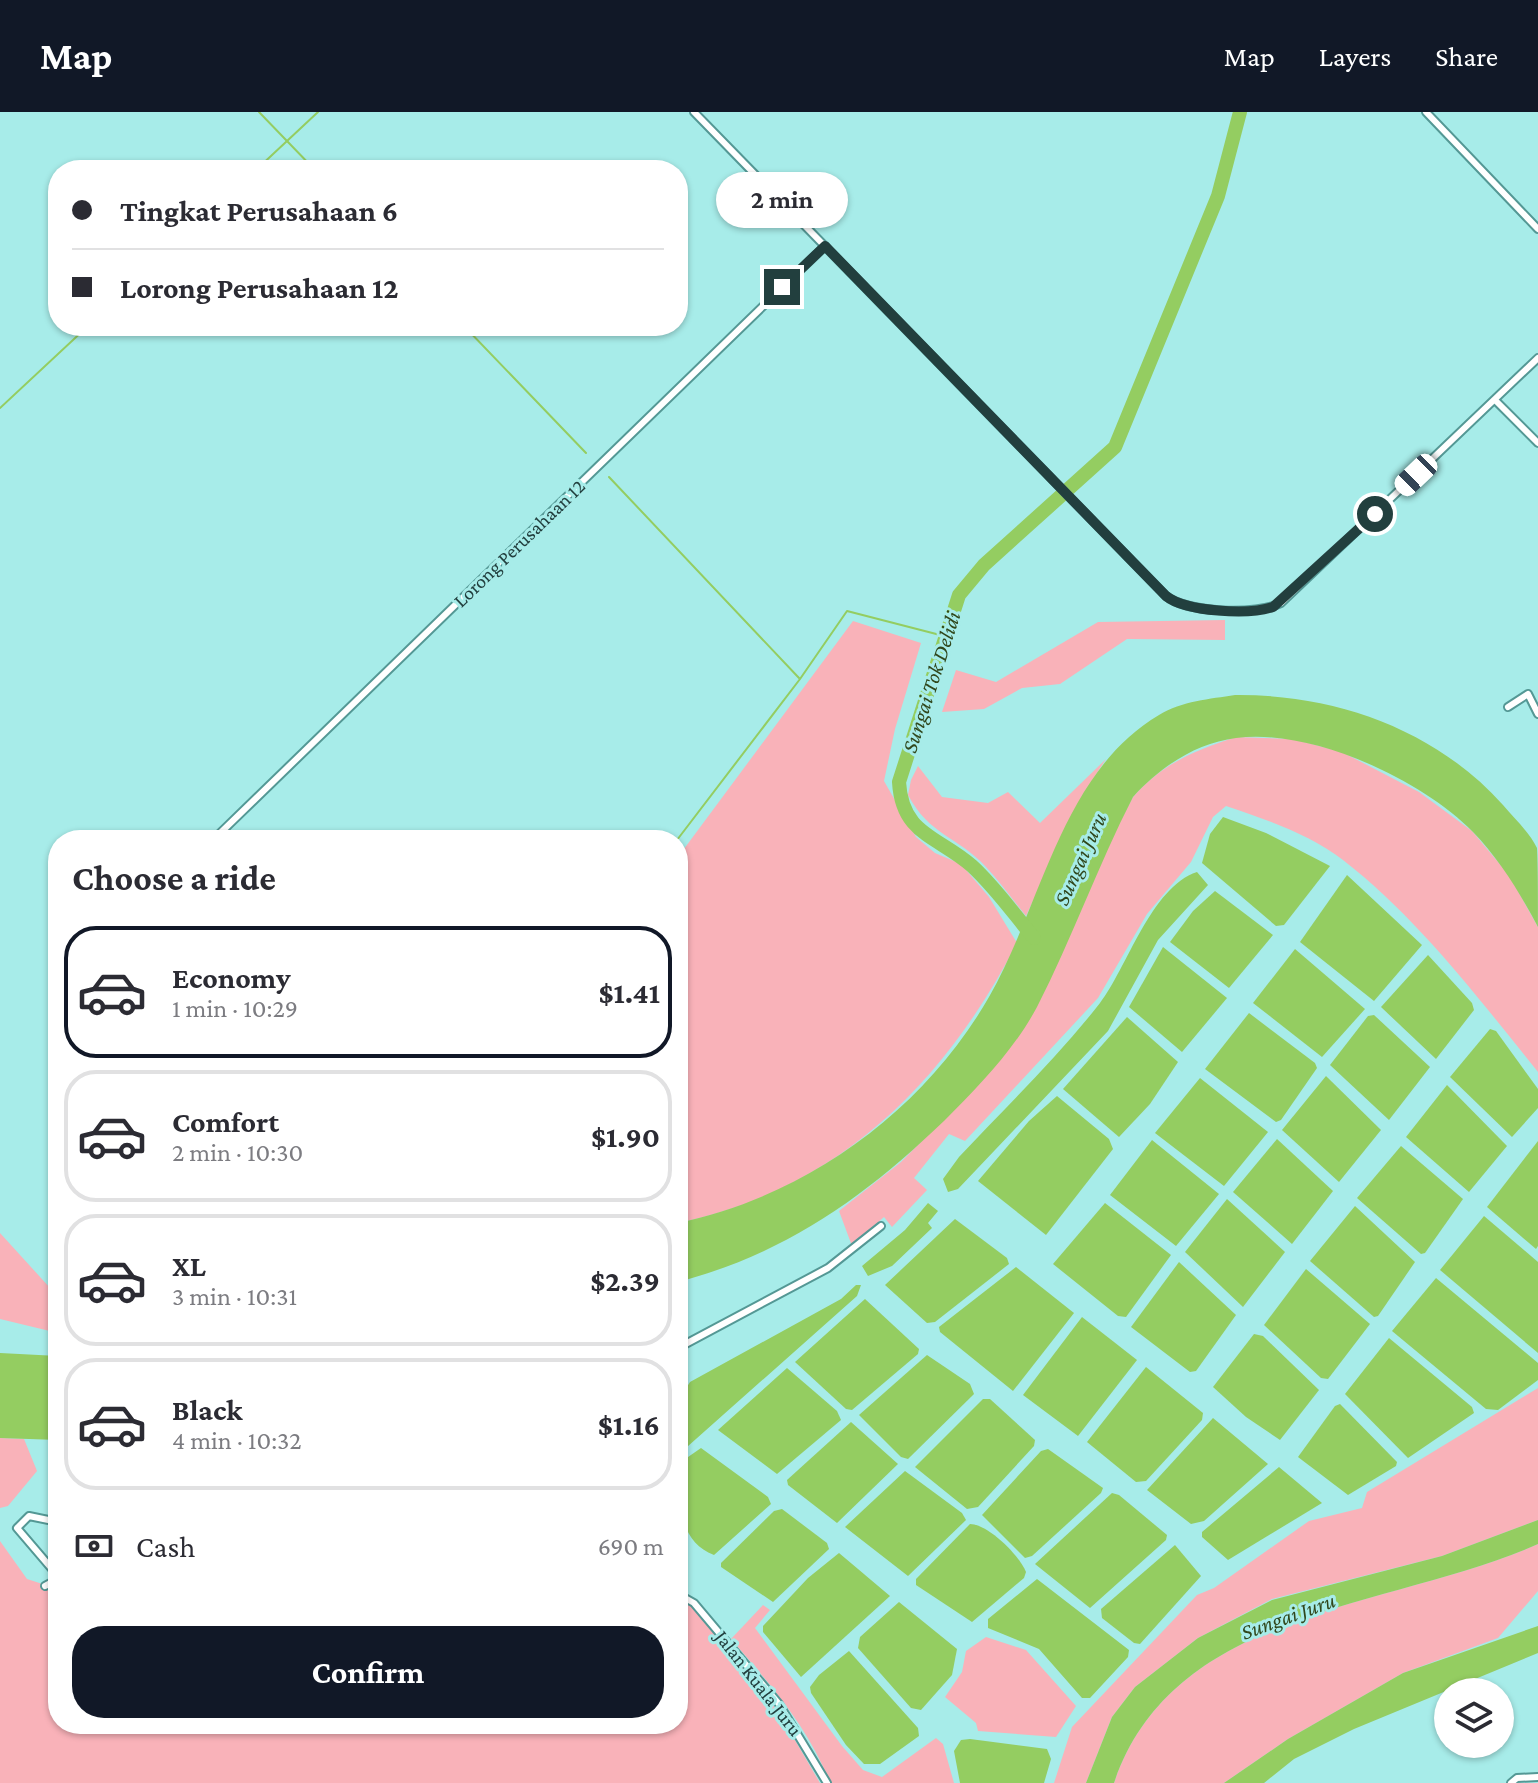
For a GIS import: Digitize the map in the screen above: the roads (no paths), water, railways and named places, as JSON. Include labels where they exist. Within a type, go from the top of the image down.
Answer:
[{"type":"street","points":[[694,112],[1174,602],[1197,608],[1266,609],[1281,603],[1538,358]]},
{"type":"street","points":[[1426,112],[1538,229]]},
{"type":"street","name":"Lorong Perusahaan 12","points":[[223,830],[825,246]]},
{"type":"street","points":[[1495,400],[1538,443]]},
{"type":"street","points":[[1508,707],[1528,694],[1538,714]]},
{"type":"street","points":[[688,1343],[828,1268],[881,1226]]},
{"type":"street","points":[[48,1520],[29,1516],[17,1528],[48,1566]]},
{"type":"street","name":"Jalan Kuala Juru","points":[[688,1600],[779,1704],[827,1783]]},
{"type":"street","points":[[1511,1783],[1517,1778],[1538,1777]]},
{"type":"water","name":"Sungai Juru","points":[[1235,695],[1310,701],[1381,721],[1446,756],[1476,778],[1503,805],[1537,848],[1538,927],[1509,877],[1473,832],[1451,812],[1395,776],[1330,749],[1297,741],[1266,737],[1236,738],[1207,745],[1167,766],[1133,797],[1028,1023],[1007,1053],[958,1107],[885,1174],[822,1219],[754,1255],[688,1279],[688,1220],[771,1192],[815,1170],[857,1143],[931,1077],[962,1039],[989,997],[1008,961],[1057,843],[1076,805],[1099,771],[1126,740],[1159,715],[1196,701]]},
{"type":"water","points":[[1223,817],[1266,833],[1330,866],[1284,925],[1276,926],[1202,863],[1210,834]]},
{"type":"water","points":[[1197,872],[1208,885],[1158,940],[1108,1031],[958,1189],[948,1192],[943,1179],[959,1157],[1084,1023],[1110,988],[1153,911],[1181,880]]},
{"type":"water","points":[[1347,875],[1422,945],[1374,1001],[1300,942]]},
{"type":"water","points":[[1215,891],[1273,935],[1229,988],[1170,942],[1193,911]]},
{"type":"water","points":[[1163,947],[1227,998],[1182,1052],[1129,1007]]},
{"type":"water","points":[[1295,949],[1365,1009],[1322,1057],[1253,1003]]},
{"type":"water","points":[[1428,955],[1472,1003],[1474,1010],[1436,1059],[1381,1007]]},
{"type":"water","points":[[1249,1013],[1315,1063],[1317,1068],[1281,1120],[1276,1122],[1205,1069]]},
{"type":"water","points":[[1374,1015],[1430,1067],[1389,1120],[1330,1065],[1368,1016]]},
{"type":"water","points":[[1127,1017],[1178,1062],[1150,1104],[1119,1137],[1063,1089]]},
{"type":"water","points":[[1490,1029],[1496,1031],[1538,1089],[1538,1108],[1512,1137],[1450,1077]]},
{"type":"water","points":[[1326,1076],[1381,1130],[1339,1182],[1282,1130]]},
{"type":"water","points":[[1200,1078],[1268,1132],[1224,1186],[1155,1133]]},
{"type":"water","points":[[1447,1085],[1507,1146],[1469,1192],[1406,1137]]},
{"type":"water","points":[[1057,1096],[1109,1139],[1113,1149],[1046,1235],[978,1181],[1029,1121]]},
{"type":"water","points":[[1277,1139],[1333,1191],[1292,1244],[1233,1192]]},
{"type":"water","points":[[1152,1140],[1219,1194],[1176,1246],[1110,1195]]},
{"type":"water","points":[[1538,1141],[1538,1246],[1536,1249],[1487,1207]]},
{"type":"water","points":[[1401,1146],[1463,1199],[1425,1253],[1421,1254],[1357,1198]]},
{"type":"water","points":[[1227,1199],[1285,1252],[1243,1307],[1185,1252]]},
{"type":"water","points":[[928,1203],[938,1211],[928,1223],[932,1228],[892,1266],[868,1276],[862,1266],[905,1230]]},
{"type":"water","points":[[1105,1203],[1171,1255],[1126,1317],[1118,1316],[1053,1264]]},
{"type":"water","points":[[1355,1206],[1415,1262],[1378,1316],[1374,1317],[1310,1261]]},
{"type":"water","points":[[1484,1216],[1538,1262],[1538,1353],[1440,1270]]},
{"type":"water","points":[[955,1219],[1007,1258],[1009,1264],[935,1322],[927,1323],[885,1285]]},
{"type":"water","points":[[1179,1262],[1236,1315],[1196,1371],[1190,1372],[1131,1327]]},
{"type":"water","points":[[1016,1267],[1074,1313],[1013,1391],[940,1332],[939,1327]]},
{"type":"water","points":[[1306,1269],[1370,1324],[1328,1379],[1321,1378],[1264,1325]]},
{"type":"water","points":[[1436,1278],[1538,1363],[1538,1380],[1498,1410],[1486,1409],[1392,1331]]},
{"type":"water","points":[[856,1285],[861,1285],[857,1296],[688,1446],[690,1382],[841,1299]]},
{"type":"water","points":[[865,1299],[919,1349],[918,1354],[852,1410],[846,1409],[795,1362]]},
{"type":"water","points":[[1082,1317],[1137,1360],[1078,1436],[1023,1395]]},
{"type":"water","points":[[1254,1334],[1263,1336],[1319,1390],[1280,1440],[1246,1417],[1213,1387]]},
{"type":"water","points":[[1389,1338],[1472,1407],[1474,1413],[1408,1458],[1345,1394]]},
{"type":"water","points":[[0,1353],[48,1355],[48,1440],[0,1438]]},
{"type":"water","points":[[927,1355],[970,1384],[974,1394],[908,1459],[901,1457],[859,1415]]},
{"type":"water","points":[[1146,1367],[1203,1413],[1202,1420],[1146,1481],[1136,1482],[1087,1442]]},
{"type":"water","points":[[787,1368],[837,1411],[841,1420],[777,1474],[718,1430]]},
{"type":"water","points":[[983,1399],[990,1399],[1035,1440],[1034,1446],[978,1507],[967,1509],[915,1467]]},
{"type":"water","points":[[1340,1404],[1397,1462],[1396,1466],[1348,1495],[1298,1457],[1335,1406]]},
{"type":"water","points":[[1213,1418],[1268,1464],[1204,1521],[1191,1524],[1147,1490]]},
{"type":"water","points":[[851,1422],[898,1464],[837,1523],[788,1485],[787,1480]]},
{"type":"water","points":[[701,1448],[768,1497],[771,1504],[714,1555],[702,1548],[688,1532],[688,1457]]},
{"type":"water","points":[[1048,1449],[1103,1488],[1032,1556],[1025,1558],[982,1515],[1041,1451]]},
{"type":"water","points":[[1279,1467],[1322,1503],[1228,1560],[1202,1537],[1202,1532]]},
{"type":"water","points":[[905,1471],[962,1513],[966,1520],[908,1576],[845,1527]]},
{"type":"water","points":[[1112,1493],[1119,1495],[1167,1535],[1166,1540],[1090,1608],[1035,1564]]},
{"type":"water","points":[[782,1509],[827,1543],[829,1549],[773,1602],[721,1567],[721,1563],[774,1511]]},
{"type":"water","name":"Sungai Juru","points":[[1538,1520],[1538,1544],[1481,1566],[1294,1622],[1237,1647],[1185,1680],[1144,1725],[1114,1783],[1086,1783],[1112,1717],[1135,1687],[1198,1638],[1272,1600],[1442,1556]]},
{"type":"water","points":[[970,1524],[986,1529],[1002,1542],[1026,1572],[1024,1578],[972,1622],[916,1585],[916,1579]]},
{"type":"water","points":[[1175,1545],[1201,1576],[1140,1644],[1134,1643],[1102,1618],[1101,1609]]},
{"type":"water","points":[[839,1553],[890,1596],[801,1677],[763,1632],[763,1626],[808,1578]]},
{"type":"water","points":[[1037,1579],[1129,1650],[1128,1657],[1090,1698],[1082,1698],[1039,1649],[988,1628],[988,1619]]},
{"type":"water","points":[[899,1602],[957,1649],[952,1675],[921,1710],[911,1708],[858,1648],[860,1637]]},
{"type":"water","points":[[1538,1626],[1538,1653],[1477,1678],[1434,1678],[1434,1696],[1354,1729],[1294,1759],[1264,1783],[1224,1783],[1288,1739],[1403,1673]]},
{"type":"water","points":[[849,1651],[918,1728],[919,1736],[880,1764],[864,1764],[846,1745],[811,1693],[810,1687],[819,1675]]},
{"type":"water","points":[[961,1740],[1047,1749],[1051,1759],[1044,1783],[960,1783],[954,1751]]},
{"type":"waterway","points":[[259,112],[305,160]]},
{"type":"waterway","points":[[267,160],[318,112]]},
{"type":"waterway","name":"Sungai Tok Delidi","points":[[1034,938],[972,866],[914,824],[902,800],[899,782],[959,595],[984,565],[1115,447],[1218,196],[1240,112]]},
{"type":"waterway","points":[[0,408],[77,336]]},
{"type":"waterway","points":[[474,336],[586,453]]},
{"type":"waterway","points":[[609,477],[799,678]]},
{"type":"waterway","points":[[685,830],[800,679],[847,611],[944,636]]}]
